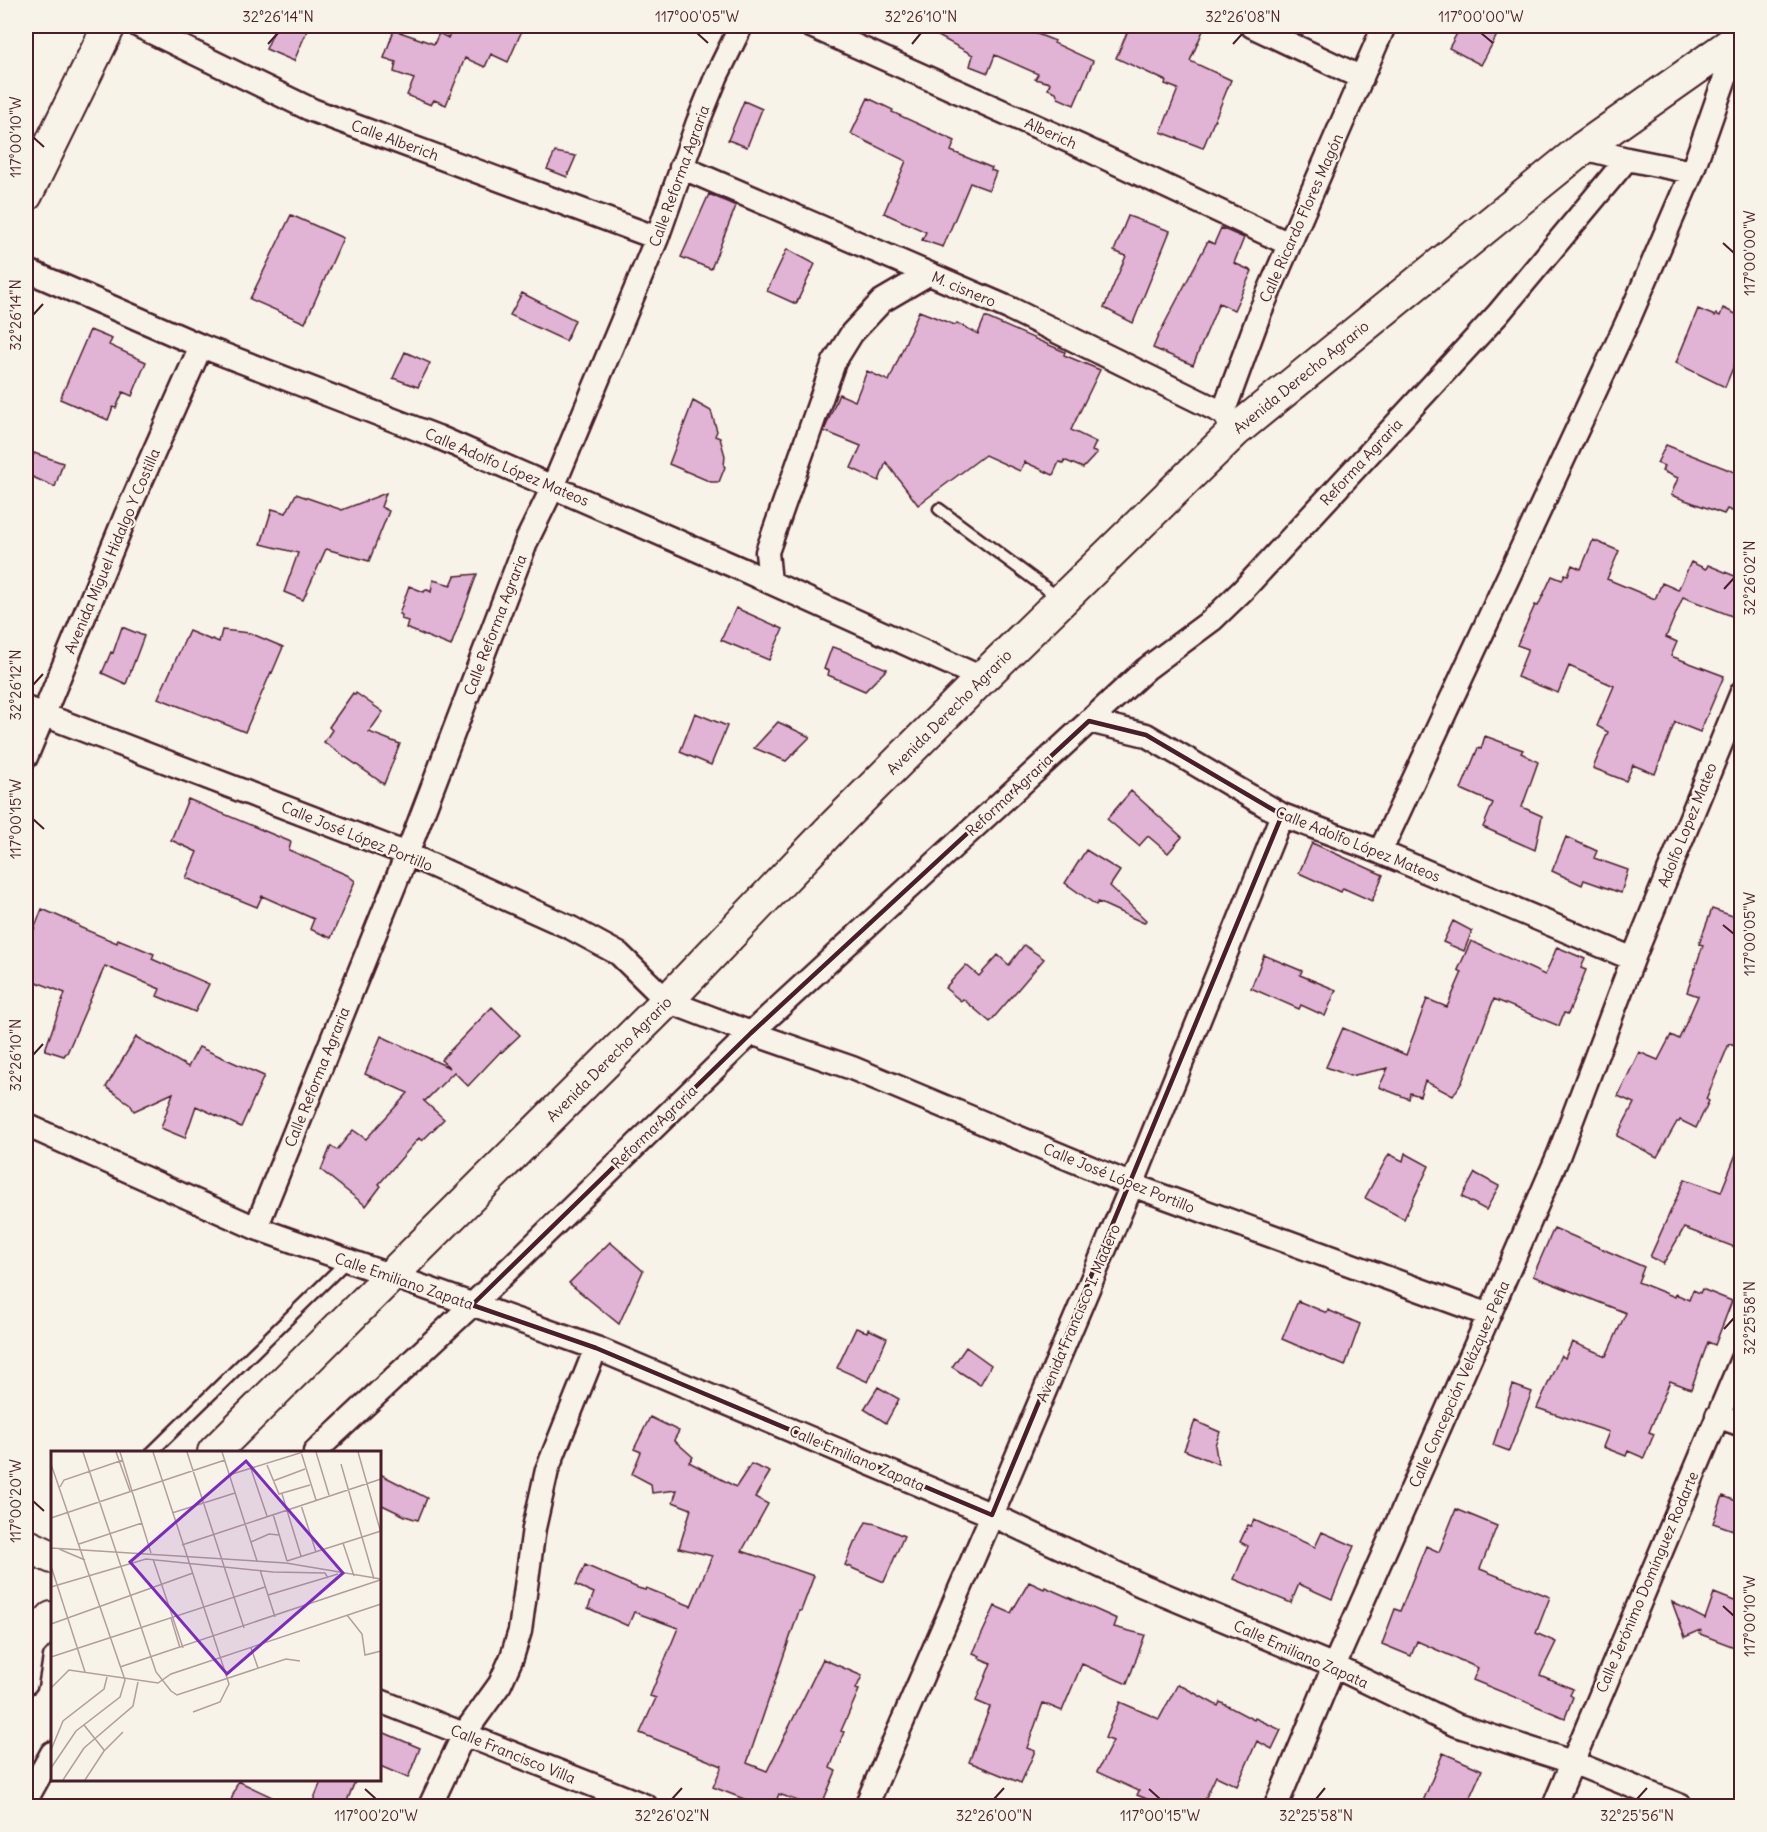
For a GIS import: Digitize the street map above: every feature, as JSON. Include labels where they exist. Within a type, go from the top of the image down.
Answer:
[{"type":"street","points":[[26,195],[109,26]]},
{"type":"street","name":"Calle Alberich","points":[[140,26],[312,110],[657,238]]},
{"type":"street","name":"Calle Reforma Agraria","points":[[256,1228],[407,854],[527,540],[553,487],[657,238],[681,167],[717,75],[741,26]]},
{"type":"street","name":"Alberich","points":[[810,26],[1080,146],[1289,244]]},
{"type":"street","points":[[1252,26],[1362,78]]},
{"type":"street","name":"Calle Ricardo Flores Magón","points":[[1229,422],[1260,312],[1384,26]]},
{"type":"street","points":[[1380,852],[1630,316],[1692,172],[1740,37]]},
{"type":"street","name":"Avenida Derecho Agrario","points":[[215,1451],[667,1001],[832,828],[1062,600],[1229,422],[1583,148],[1740,37]]},
{"type":"street","points":[[1583,148],[1692,172]]},
{"type":"street","name":"Reforma Agraria","points":[[316,1451],[472,1305],[751,1033],[1146,669],[1212,620],[1242,591],[1498,314],[1628,159]]},
{"type":"street","name":"M. cisnero","points":[[681,167],[1011,309],[1229,422]]},
{"type":"street","name":"Calle Adolfo López Mateos","points":[[26,270],[201,346],[438,437],[770,582],[982,678]]},
{"type":"street","points":[[770,582],[767,552],[834,362],[852,333],[882,301],[928,274]]},
{"type":"street","name":"Avenida Miguel Hidalgo Y Costilla","points":[[26,757],[34,711],[126,515],[201,346]]},
{"type":"street","name":"Adolfo Lopez Mateo","points":[[1633,959],[1742,692]]},
{"type":"street","name":"Calle José López Portillo","points":[[34,711],[407,854],[571,928],[619,954],[667,1001],[852,1068],[1132,1185],[1489,1315]]},
{"type":"street","name":"Calle Adolfo López Mateos","points":[[1089,721],[1146,735],[1282,815],[1380,852],[1633,959]]},
{"type":"street","name":"Avenida Francisco I. Madero","points":[[866,1806],[1132,1185],[1282,815]]},
{"type":"street","name":"Calle Concepción Velázquez Peña","points":[[1276,1806],[1334,1666],[1559,1154],[1633,959]]},
{"type":"street","name":"Calle Emiliano Zapata","points":[[26,1125],[256,1228],[596,1348],[992,1515],[1141,1585],[1334,1666],[1456,1725],[1572,1762],[1681,1806]]},
{"type":"street","points":[[430,1806],[464,1734],[500,1684],[512,1657],[520,1631],[534,1528],[547,1470],[596,1348]]},
{"type":"street","name":"Calle Jerónimo Domínguez Rodarte","points":[[1554,1806],[1742,1359]]},
{"type":"street","points":[[1717,1416],[1742,1425]]},
{"type":"street","points":[[26,1683],[37,1635]]},
{"type":"street","name":"Calle Francisco Villa","points":[[381,1701],[646,1806]]},
{"type":"street","points":[[28,1796],[51,1755]]},
{"type":"lane","points":[[939,510],[1062,600]]},
{"type":"lane","points":[[153,1451],[347,1261]]},
{"type":"highlighted area","points":[[1089,721],[1146,735],[1282,815],[992,1515],[596,1348],[472,1305],[751,1033]]},
{"type":"building","points":[[276,26],[309,26],[294,61],[266,49]]},
{"type":"building","points":[[454,26],[524,26],[508,62],[491,54],[485,67],[465,58],[446,105],[434,100],[431,105],[407,95],[414,79],[394,72],[396,62],[384,58],[394,30],[434,44],[439,33],[448,38]]},
{"type":"building","points":[[920,26],[1017,26],[1055,41],[1054,43],[1093,61],[1074,105],[1058,98],[1056,92],[1048,89],[1050,83],[1035,79],[1038,74],[995,55],[988,73],[970,66],[973,55]]},
{"type":"building","points":[[1130,26],[1205,26],[1190,61],[1231,80],[1203,148],[1161,132],[1178,89],[1116,58]]},
{"type":"building","points":[[1461,26],[1480,26],[1497,35],[1481,65],[1449,48]]},
{"type":"building","points":[[868,98],[893,110],[892,112],[955,141],[951,151],[992,168],[991,170],[996,172],[989,190],[970,183],[943,247],[922,240],[926,232],[884,213],[906,161],[851,134]]},
{"type":"building","points":[[744,101],[762,109],[747,147],[728,140]]},
{"type":"building","points":[[555,152],[576,156],[567,177],[547,169]]},
{"type":"building","points":[[709,194],[736,206],[711,269],[681,257]]},
{"type":"building","points":[[291,215],[343,238],[305,323],[250,299]]},
{"type":"building","points":[[1128,216],[1170,231],[1133,323],[1104,308],[1126,256],[1114,251]]},
{"type":"building","points":[[1221,228],[1244,238],[1234,263],[1252,271],[1234,310],[1219,303],[1193,365],[1153,348],[1208,241],[1214,244]]},
{"type":"building","points":[[787,249],[815,264],[796,304],[767,291]]},
{"type":"building","points":[[522,293],[575,320],[566,341],[510,315]]},
{"type":"building","points":[[1723,308],[1742,317],[1742,346],[1725,387],[1676,363],[1698,309],[1720,316]]},
{"type":"building","points":[[919,311],[955,325],[957,323],[978,334],[985,317],[1100,370],[1071,430],[1096,442],[1092,451],[1097,453],[1083,468],[1064,460],[1063,463],[1059,462],[1053,475],[1025,462],[1020,471],[985,455],[918,505],[886,462],[879,481],[851,468],[861,446],[824,431],[839,394],[855,401],[867,371],[889,381]]},
{"type":"building","points":[[90,330],[112,339],[109,345],[146,362],[132,396],[123,392],[108,420],[60,399]]},
{"type":"building","points":[[405,352],[430,363],[418,387],[393,378]]},
{"type":"building","points":[[693,401],[711,411],[717,431],[715,436],[720,438],[725,456],[725,467],[719,482],[711,482],[669,464]]},
{"type":"building","points":[[1666,445],[1742,475],[1742,515],[1727,509],[1724,514],[1671,495],[1678,478],[1662,471],[1664,466],[1657,463]]},
{"type":"building","points":[[34,453],[63,463],[55,487],[26,474]]},
{"type":"building","points":[[386,493],[381,507],[389,511],[369,561],[326,549],[303,600],[284,592],[298,553],[261,544],[272,509],[286,513],[296,494],[342,510]]},
{"type":"building","points":[[1593,540],[1619,551],[1607,579],[1655,599],[1662,583],[1678,590],[1691,562],[1706,569],[1708,565],[1742,579],[1742,620],[1683,597],[1666,637],[1677,642],[1671,656],[1724,676],[1700,732],[1675,722],[1655,774],[1633,765],[1626,781],[1593,768],[1608,732],[1597,726],[1614,686],[1569,666],[1558,693],[1517,677],[1528,649],[1517,645],[1535,605],[1538,606],[1552,576],[1562,580],[1565,574],[1568,575],[1572,565],[1581,569]]},
{"type":"building","points":[[477,574],[451,646],[406,628],[408,621],[401,619],[402,615],[399,614],[409,586],[424,592],[426,589],[431,592],[433,580],[451,585],[455,576]]},
{"type":"building","points":[[736,608],[783,629],[769,660],[721,640]]},
{"type":"building","points":[[122,627],[144,636],[126,684],[102,673],[111,652],[113,653]]},
{"type":"building","points":[[222,630],[250,633],[283,647],[245,732],[158,698],[189,631],[219,642]]},
{"type":"building","points":[[832,647],[887,669],[865,691],[828,675],[829,671],[824,669]]},
{"type":"building","points":[[353,693],[383,712],[369,732],[400,744],[384,784],[324,742],[332,730],[329,727]]},
{"type":"building","points":[[695,713],[727,726],[711,765],[680,752]]},
{"type":"building","points":[[778,722],[810,737],[786,761],[754,748]]},
{"type":"building","points":[[1485,736],[1523,750],[1521,753],[1538,762],[1522,807],[1542,816],[1535,850],[1483,827],[1493,803],[1461,789]]},
{"type":"building","points":[[1131,791],[1182,837],[1168,853],[1148,836],[1139,846],[1107,819]]},
{"type":"building","points":[[188,799],[291,842],[289,850],[347,875],[355,881],[331,938],[310,929],[314,919],[262,896],[257,907],[186,878],[197,852],[171,840]]},
{"type":"building","points":[[1566,837],[1597,851],[1594,858],[1628,870],[1621,893],[1584,880],[1582,885],[1552,871]]},
{"type":"building","points":[[1312,843],[1383,875],[1372,901],[1343,888],[1341,892],[1299,873]]},
{"type":"building","points":[[1086,850],[1120,871],[1110,886],[1146,920],[1144,923],[1098,902],[1096,905],[1065,883]]},
{"type":"building","points":[[42,909],[117,943],[118,939],[154,954],[152,959],[209,984],[195,1012],[157,996],[160,989],[105,966],[67,1053],[64,1056],[45,1050],[65,993],[26,978],[26,950]]},
{"type":"building","points":[[1712,909],[1742,919],[1742,1030],[1735,1046],[1729,1044],[1706,1099],[1709,1101],[1696,1128],[1680,1120],[1677,1122],[1657,1157],[1617,1136],[1634,1103],[1618,1096],[1639,1052],[1658,1060],[1671,1035],[1679,1039],[1698,996],[1687,992],[1703,945],[1699,944]]},
{"type":"building","points":[[1453,921],[1472,931],[1464,951],[1443,942]]},
{"type":"building","points":[[1471,941],[1545,975],[1557,947],[1585,959],[1581,968],[1586,970],[1568,1014],[1564,1013],[1559,1026],[1494,999],[1462,1082],[1453,1096],[1425,1081],[1420,1096],[1410,1093],[1409,1099],[1379,1087],[1388,1068],[1350,1076],[1326,1067],[1343,1028],[1406,1055],[1427,999],[1447,1007],[1462,972],[1458,970]]},
{"type":"building","points":[[1024,945],[1044,959],[990,1022],[963,999],[961,1001],[945,988],[966,965],[979,976],[998,955],[1009,965]]},
{"type":"building","points":[[1264,955],[1302,971],[1300,975],[1336,990],[1325,1016],[1301,1005],[1299,1009],[1251,988]]},
{"type":"building","points":[[492,1007],[520,1035],[501,1051],[468,1086],[454,1072],[425,1101],[423,1100],[444,1119],[422,1141],[419,1138],[379,1184],[381,1186],[366,1206],[321,1170],[331,1146],[337,1150],[353,1130],[366,1139],[408,1093],[365,1074],[381,1036],[450,1068],[441,1060]]},
{"type":"building","points":[[136,1037],[188,1067],[199,1047],[264,1076],[241,1127],[196,1106],[185,1138],[161,1128],[173,1093],[134,1111],[130,1104],[106,1087]]},
{"type":"building","points":[[1740,1144],[1742,1250],[1684,1228],[1663,1264],[1650,1257],[1685,1179],[1721,1192]]},
{"type":"building","points":[[1405,1153],[1429,1166],[1404,1219],[1365,1198],[1389,1154],[1403,1161]]},
{"type":"building","points":[[1475,1173],[1499,1186],[1486,1210],[1462,1197]]},
{"type":"building","points":[[1554,1228],[1644,1267],[1638,1282],[1675,1297],[1676,1294],[1689,1300],[1693,1290],[1700,1293],[1702,1289],[1732,1301],[1715,1345],[1708,1342],[1691,1389],[1670,1381],[1649,1432],[1654,1434],[1644,1458],[1628,1451],[1626,1456],[1603,1447],[1609,1432],[1537,1408],[1561,1355],[1565,1358],[1572,1342],[1606,1356],[1626,1313],[1533,1276]]},
{"type":"building","points":[[610,1242],[643,1271],[619,1324],[569,1283]]},
{"type":"building","points":[[1298,1301],[1327,1313],[1328,1310],[1360,1324],[1345,1366],[1282,1339]]},
{"type":"building","points":[[856,1328],[867,1332],[868,1329],[887,1338],[868,1382],[837,1368]]},
{"type":"building","points":[[966,1347],[991,1365],[980,1385],[952,1367]]},
{"type":"building","points":[[1513,1385],[1532,1392],[1509,1451],[1493,1445]]},
{"type":"building","points":[[878,1387],[899,1399],[886,1423],[864,1409]]},
{"type":"building","points":[[650,1417],[679,1431],[674,1440],[693,1457],[689,1462],[736,1487],[751,1464],[770,1472],[755,1497],[768,1504],[742,1551],[814,1576],[801,1611],[799,1611],[747,1763],[767,1771],[823,1659],[862,1676],[830,1768],[836,1771],[821,1806],[811,1806],[779,1794],[774,1806],[762,1806],[713,1787],[722,1766],[640,1733],[656,1698],[650,1696],[678,1628],[634,1612],[628,1626],[588,1608],[594,1593],[576,1585],[585,1565],[638,1588],[645,1590],[646,1588],[691,1606],[712,1556],[679,1548],[691,1509],[673,1502],[677,1490],[652,1493],[651,1484],[632,1474],[641,1452],[634,1449]]},
{"type":"building","points":[[1195,1421],[1220,1432],[1215,1445],[1218,1464],[1184,1450]]},
{"type":"building","points":[[381,1475],[427,1498],[418,1520],[381,1504]]},
{"type":"building","points":[[1723,1496],[1742,1503],[1742,1533],[1713,1523]]},
{"type":"building","points":[[1456,1509],[1497,1526],[1480,1569],[1550,1597],[1536,1633],[1556,1642],[1540,1675],[1573,1689],[1570,1695],[1573,1697],[1565,1718],[1473,1680],[1478,1668],[1417,1641],[1411,1656],[1382,1644],[1395,1609],[1400,1611],[1426,1546],[1439,1552]]},
{"type":"building","points":[[1254,1520],[1315,1547],[1322,1532],[1354,1546],[1332,1599],[1299,1584],[1291,1603],[1234,1579],[1248,1546],[1240,1542],[1248,1525],[1251,1526]]},
{"type":"building","points":[[866,1522],[904,1536],[884,1582],[845,1565]]},
{"type":"building","points":[[1029,1582],[1117,1619],[1114,1627],[1145,1635],[1127,1684],[1082,1664],[1062,1711],[1043,1703],[1027,1748],[1035,1751],[1021,1783],[969,1762],[990,1707],[976,1701],[991,1663],[973,1653],[995,1606],[1011,1613]]},
{"type":"building","points":[[1714,1593],[1742,1604],[1742,1650],[1700,1634],[1701,1630],[1685,1637],[1672,1602],[1705,1619]]},
{"type":"building","points":[[1178,1684],[1218,1706],[1220,1702],[1254,1720],[1255,1718],[1281,1730],[1272,1749],[1257,1741],[1237,1786],[1216,1776],[1202,1806],[1164,1806],[1137,1795],[1139,1791],[1097,1772],[1113,1741],[1105,1738],[1120,1702],[1159,1719]]},
{"type":"building","points":[[381,1731],[420,1748],[408,1778],[381,1766]]},
{"type":"building","points":[[1443,1753],[1482,1770],[1466,1806],[1421,1806]]},
{"type":"building","points":[[238,1781],[291,1806],[229,1806]]},
{"type":"building","points":[[321,1781],[355,1781],[345,1806],[311,1806]]}]
